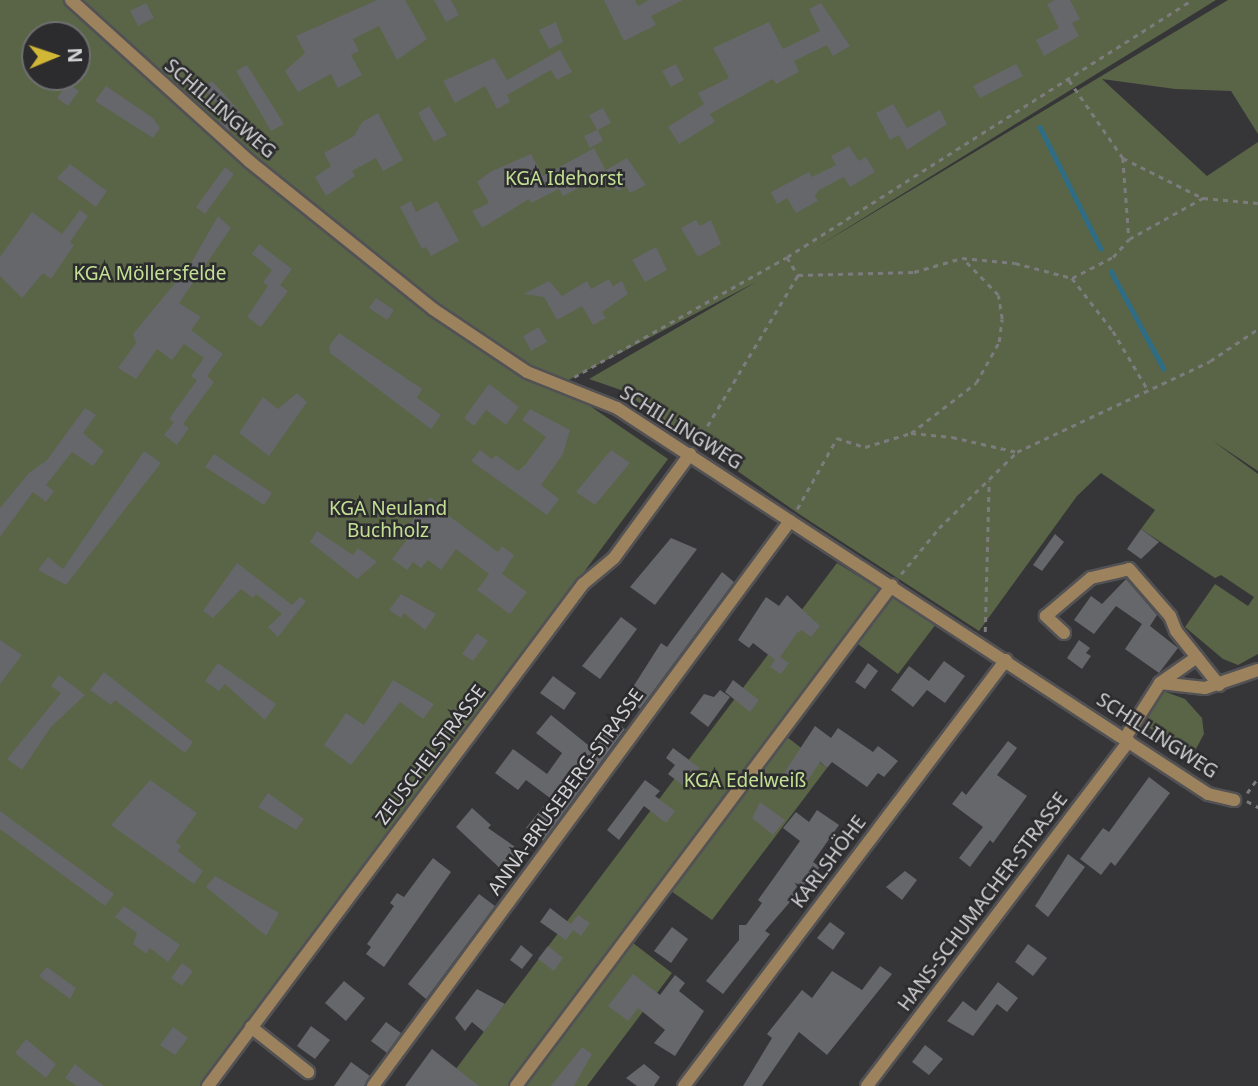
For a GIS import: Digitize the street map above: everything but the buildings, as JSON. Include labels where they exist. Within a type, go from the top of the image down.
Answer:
[{"type":"street","name":"SCHILLINGWEG","points":[[71,0],[356,251],[527,372],[617,408],[892,585],[1208,794],[1239,799]]},
{"type":"street","name":"ZEUSCHELSTRASSE","points":[[208,1086],[583,584],[614,558],[690,454]]},
{"type":"street","name":"ANNA-BRUSEBERG-STRASSE","points":[[373,1086],[790,521]]},
{"type":"street","points":[[1064,633],[1046,616],[1091,578],[1129,569],[1170,616],[1219,685]]},
{"type":"street","points":[[516,1086],[892,585]]},
{"type":"street","points":[[1160,683],[1197,657]]},
{"type":"street","name":"KARLSHÖHE","points":[[684,1086],[1006,660]]},
{"type":"street","points":[[1160,683],[1205,688],[1258,670]]},
{"type":"street","name":"HANS-SCHUMACHER-STRASSE","points":[[867,1086],[1127,739],[1160,683]]},
{"type":"street","points":[[251,1027],[308,1072]]},
{"type":"path","points":[[558,385],[787,257],[1192,0]]},
{"type":"path","points":[[1069,79],[1123,158],[1203,198],[1258,203]]},
{"type":"path","points":[[1123,158],[1129,239]]},
{"type":"path","points":[[1072,278],[1114,257],[1129,239],[1203,198]]},
{"type":"path","points":[[787,257],[798,275]]},
{"type":"path","points":[[798,275],[914,272],[962,258],[1015,263],[1072,278],[1113,331],[1148,390]]},
{"type":"path","points":[[790,521],[837,438],[865,447],[911,433],[976,383],[999,342],[1002,319],[998,295],[962,258]]},
{"type":"path","points":[[690,454],[798,275]]},
{"type":"path","points":[[892,585],[939,528],[1017,452],[1210,361],[1258,329]]},
{"type":"path","points":[[911,433],[952,437],[1017,452]]},
{"type":"path","points":[[984,646],[989,480]]},
{"type":"path","points":[[1239,799],[1258,778]]},
{"type":"green space","points":[[0,0],[1216,0],[815,248],[1228,0],[1258,0],[1258,134],[1231,91],[1175,89],[1102,79],[1207,176],[1258,142],[1258,471],[1213,441],[1258,474],[1258,654],[1238,665],[1223,659],[1185,627],[1215,584],[1248,606],[1254,597],[1221,575],[1215,578],[1141,529],[1155,510],[1101,473],[1077,496],[979,631],[799,514],[621,390],[589,379],[756,282],[559,385],[668,459],[202,1086],[0,1086]]},
{"type":"green space","name":"KGA Edelweiß","points":[[837,563],[936,624],[898,674],[858,644],[787,737],[827,768],[712,920],[671,891],[633,943],[672,973],[587,1086],[443,1086]]},
{"type":"green space","points":[[1163,691],[1185,699],[1202,718],[1204,734],[1191,758],[1141,722]]},
{"type":"waterway","points":[[1040,127],[1101,249]]},
{"type":"waterway","points":[[1111,271],[1164,369]]},
{"type":"park label","name":"KGA Idehorst","points":[[564,179]]},
{"type":"park label","name":"KGA Möllersfelde","points":[[150,274]]},
{"type":"park label","name":"KGA Neuland Buchholz","points":[[388,520]]}]
